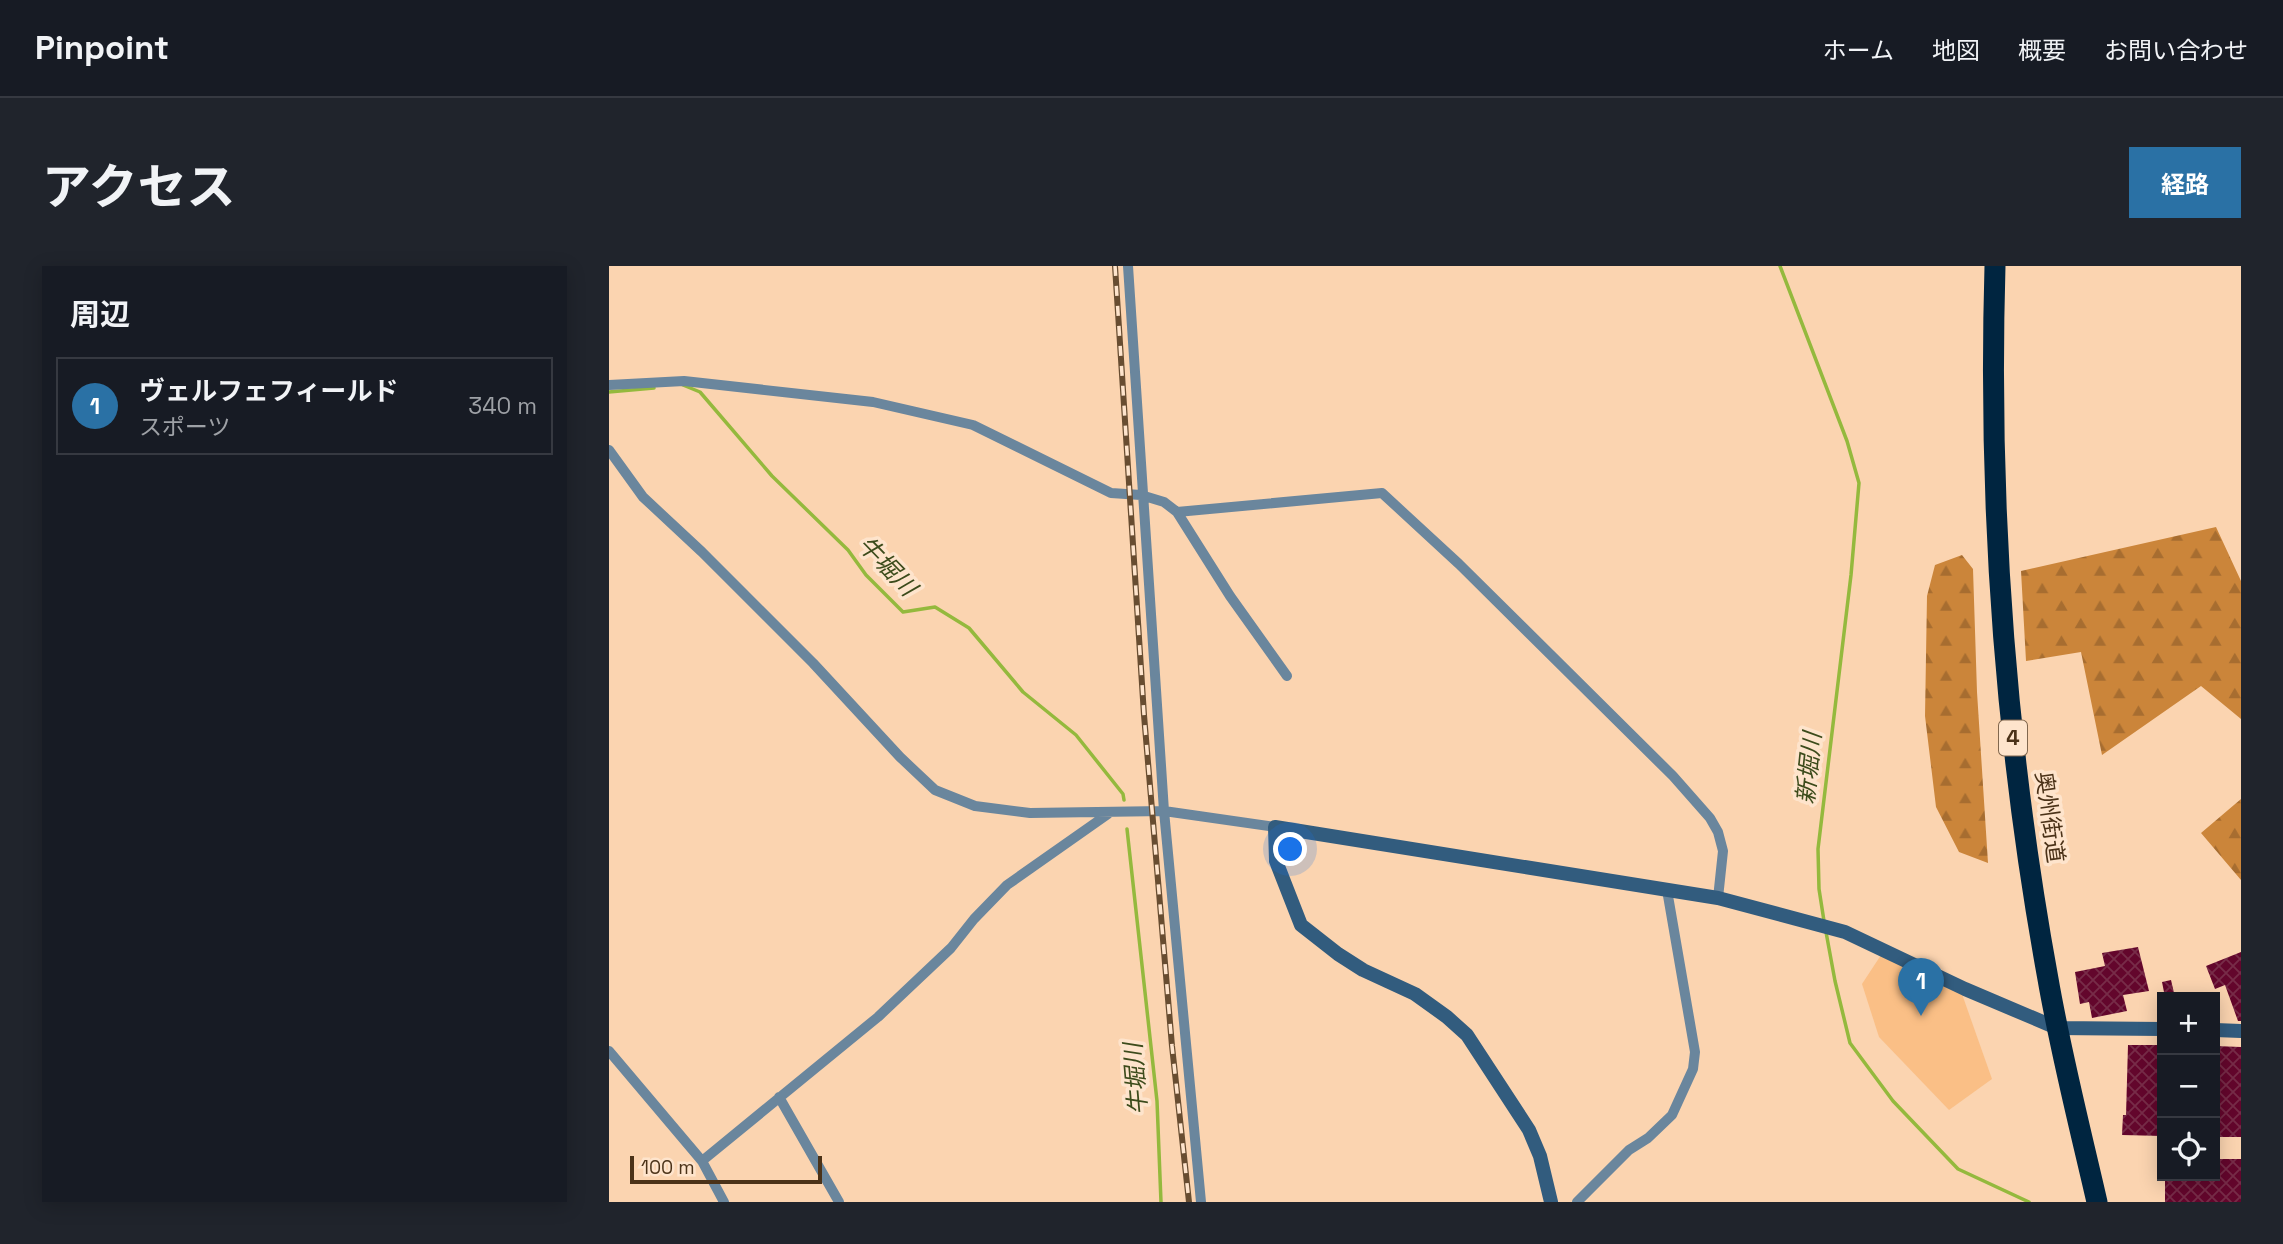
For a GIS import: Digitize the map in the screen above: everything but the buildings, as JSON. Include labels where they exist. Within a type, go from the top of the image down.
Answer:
[{"type":"highway","name":"奥州街道","points":[[1995,266],[1993,426],[2000,608],[2022,818],[2057,1028],[2097,1202]]},
{"type":"street","points":[[1128,266],[1141,495],[1164,811],[1201,1202]]},
{"type":"street","points":[[609,385],[684,381],[873,402],[973,425],[1111,493],[1141,495],[1164,502],[1177,512],[1230,596],[1287,676]]},
{"type":"street","points":[[609,450],[643,497],[813,663],[900,757],[935,790],[975,806],[1030,813],[1164,811],[1718,898],[1837,930],[2057,1028],[2157,1029]]},
{"type":"street","points":[[1177,512],[1382,493],[1459,564],[1674,776],[1710,818],[1719,832],[1723,851],[1718,898]]},
{"type":"street","points":[[702,1161],[878,1017],[951,948],[974,919],[1007,886],[1109,813]]},
{"type":"street","points":[[1275,827],[1276,861],[1301,925],[1363,970],[1415,994],[1467,1035],[1529,1130],[1540,1156],[1551,1202]]},
{"type":"street","points":[[1577,1202],[1629,1150],[1672,1115],[1693,1069],[1695,1052],[1667,890]]},
{"type":"street","points":[[2220,1030],[2241,1031]]},
{"type":"street","points":[[609,1051],[702,1161],[723,1202]]},
{"type":"street","points":[[779,1097],[839,1202]]},
{"type":"green space","points":[[2216,527],[2241,581],[2241,719],[2201,686],[2102,755],[2081,652],[2026,661],[2021,571]]},
{"type":"green space","points":[[1962,555],[1973,569],[1977,692],[1988,863],[1959,852],[1936,807],[1925,716],[1927,596],[1935,565]]},
{"type":"green space","points":[[2241,799],[2241,880],[2201,833]]},
{"type":"shaded area","points":[[1881,955],[1962,994],[1992,1079],[1949,1110],[1879,1037],[1862,984]]},
{"type":"waterway","name":"新堀川","points":[[1780,266],[1847,441],[1859,483],[1851,575],[1818,849],[1819,889],[1824,921]]},
{"type":"waterway","name":"牛堀川","points":[[683,385],[700,392],[772,476],[848,550],[866,575],[903,612],[935,607],[969,628],[1023,692],[1076,735],[1123,794],[1124,800]]},
{"type":"waterway","name":"牛堀川","points":[[609,392],[654,388]]},
{"type":"waterway","name":"牛堀川","points":[[1127,829],[1157,1101],[1161,1202]]},
{"type":"waterway","name":"新堀川","points":[[1826,932],[1850,1043],[1893,1101],[1958,1169],[2029,1202]]},
{"type":"railway","points":[[1115,266],[1144,715],[1172,1046],[1189,1202]]},
{"type":"place","name":"ヴェルフェフィールド","points":[[1921,1016]]}]
